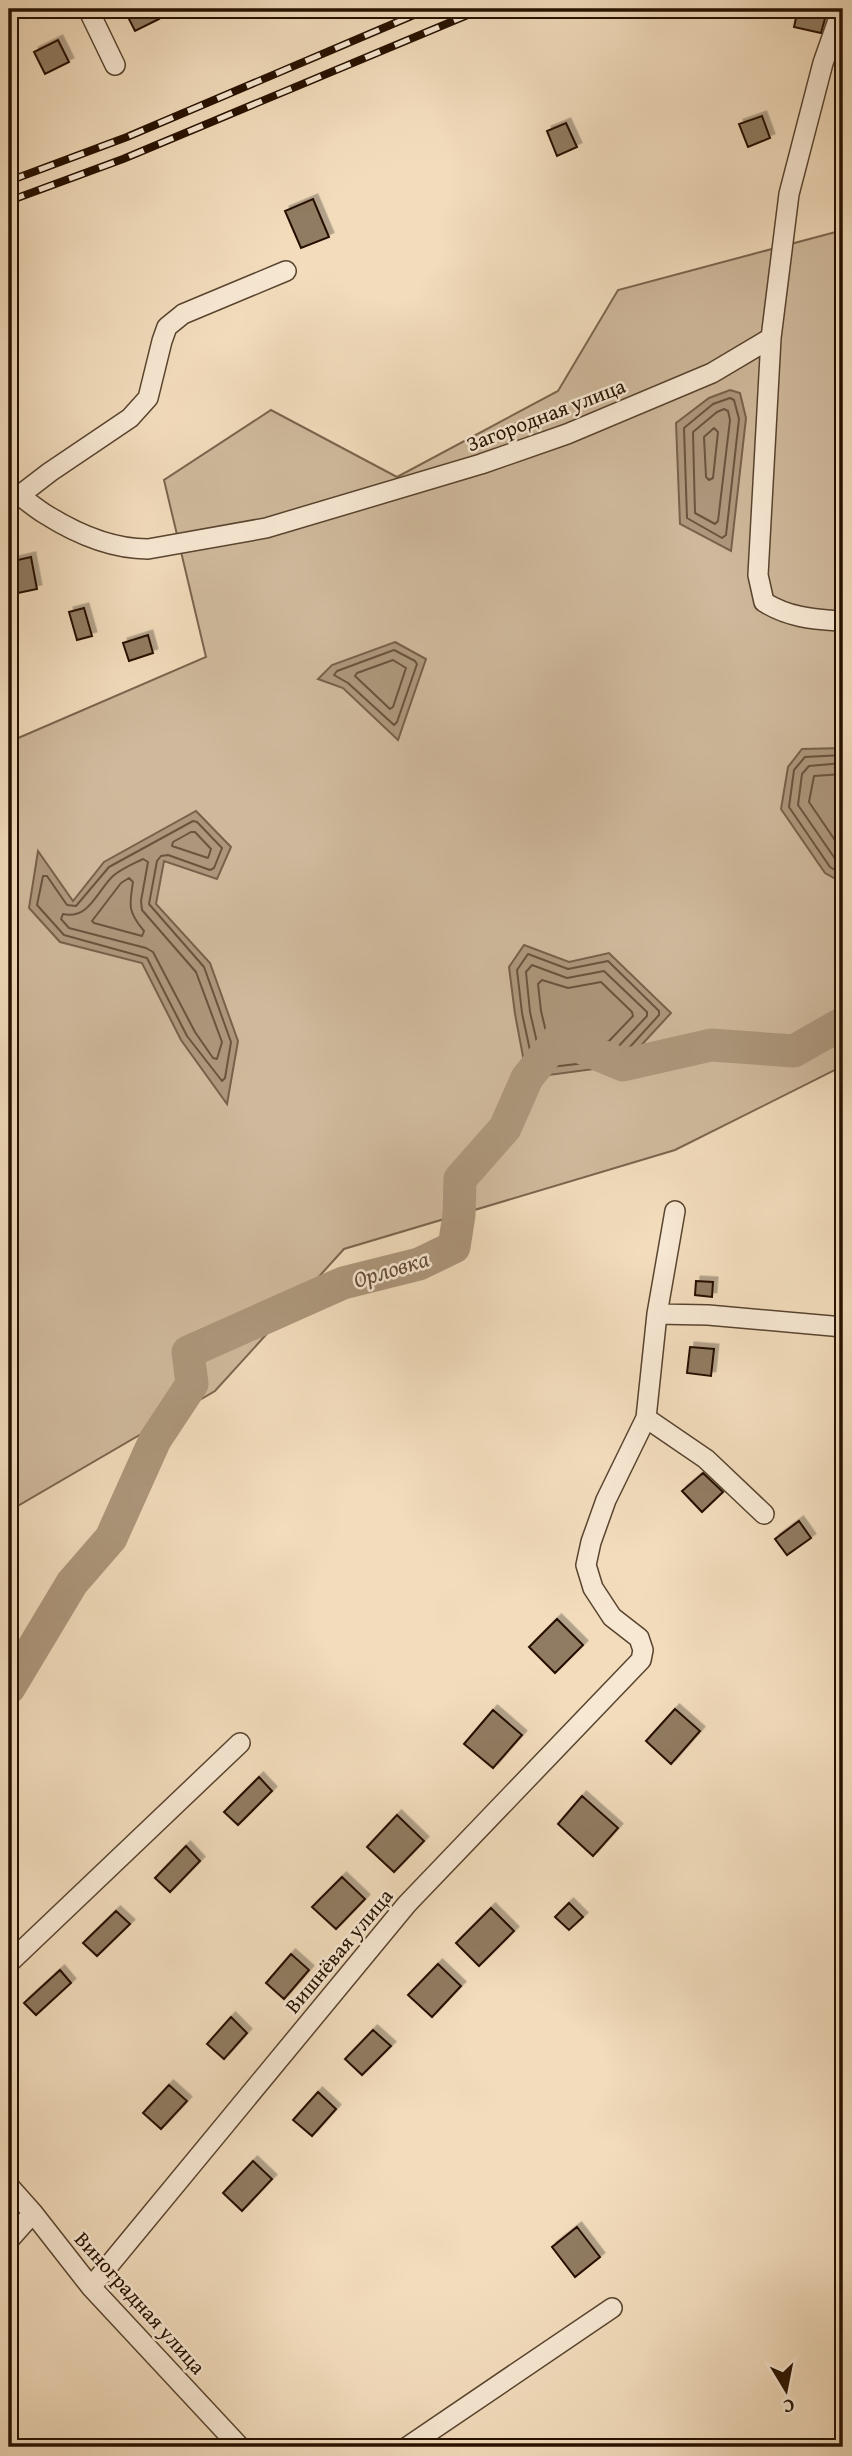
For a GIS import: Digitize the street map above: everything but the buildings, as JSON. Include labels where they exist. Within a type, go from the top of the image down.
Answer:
[{"type":"street","points":[[88,9],[115,65]]},
{"type":"street","points":[[842,9],[823,63],[789,194],[771,338],[758,575],[764,602],[780,612],[804,618],[839,621],[843,624]]},
{"type":"street","points":[[15,492],[130,418],[148,398],[167,327],[183,314],[286,271]]},
{"type":"street","name":"Загородная улица","points":[[15,492],[45,514],[87,536],[130,549],[148,549],[266,528],[481,464],[567,435],[712,373],[771,338]]},
{"type":"street","points":[[675,1211],[657,1314],[646,1418],[706,1459],[764,1514]]},
{"type":"street","points":[[657,1314],[708,1315],[843,1327]]},
{"type":"street","name":"Вишнёвая улица","points":[[91,2287],[407,1904],[642,1660],[643,1650],[639,1638],[612,1617],[593,1588],[586,1565],[590,1542],[606,1500],[646,1418]]},
{"type":"street","points":[[9,1963],[240,1743]]},
{"type":"street","name":"Виноградная улица","points":[[9,2186],[91,2287],[240,2447]]},
{"type":"street","points":[[9,2240],[33,2213]]},
{"type":"street","points":[[407,2447],[612,2308]]},
{"type":"shaded area","points":[[843,230],[843,1066],[675,1150],[344,1249],[215,1391],[9,1511],[9,742],[206,657],[164,480],[271,410],[397,477],[558,391],[618,290]]},
{"type":"water","points":[[730,390],[740,393],[746,418],[731,551],[680,524],[676,423],[709,398]]},
{"type":"water","points":[[395,642],[426,659],[398,740],[343,688],[318,679],[332,665]]},
{"type":"water","points":[[843,748],[843,883],[825,873],[781,809],[788,767],[802,749]]},
{"type":"water","points":[[196,811],[231,847],[217,879],[164,861],[156,904],[210,963],[238,1041],[227,1104],[181,1040],[142,963],[60,942],[29,908],[38,851],[73,901],[104,862]]},
{"type":"water","points":[[524,945],[569,962],[609,953],[671,1013],[623,1065],[527,1078],[509,967]]},
{"type":"waterway","name":"Орловка","points":[[9,1688],[72,1583],[111,1538],[155,1440],[192,1384],[188,1352],[343,1283],[419,1264],[454,1247],[459,1215],[460,1179],[505,1128],[527,1078],[559,1038],[623,1065],[711,1045],[794,1051],[843,1023]]},
{"type":"railway","points":[[9,181],[127,137],[428,9]]},
{"type":"railway","points":[[9,201],[123,159],[482,9]]}]
